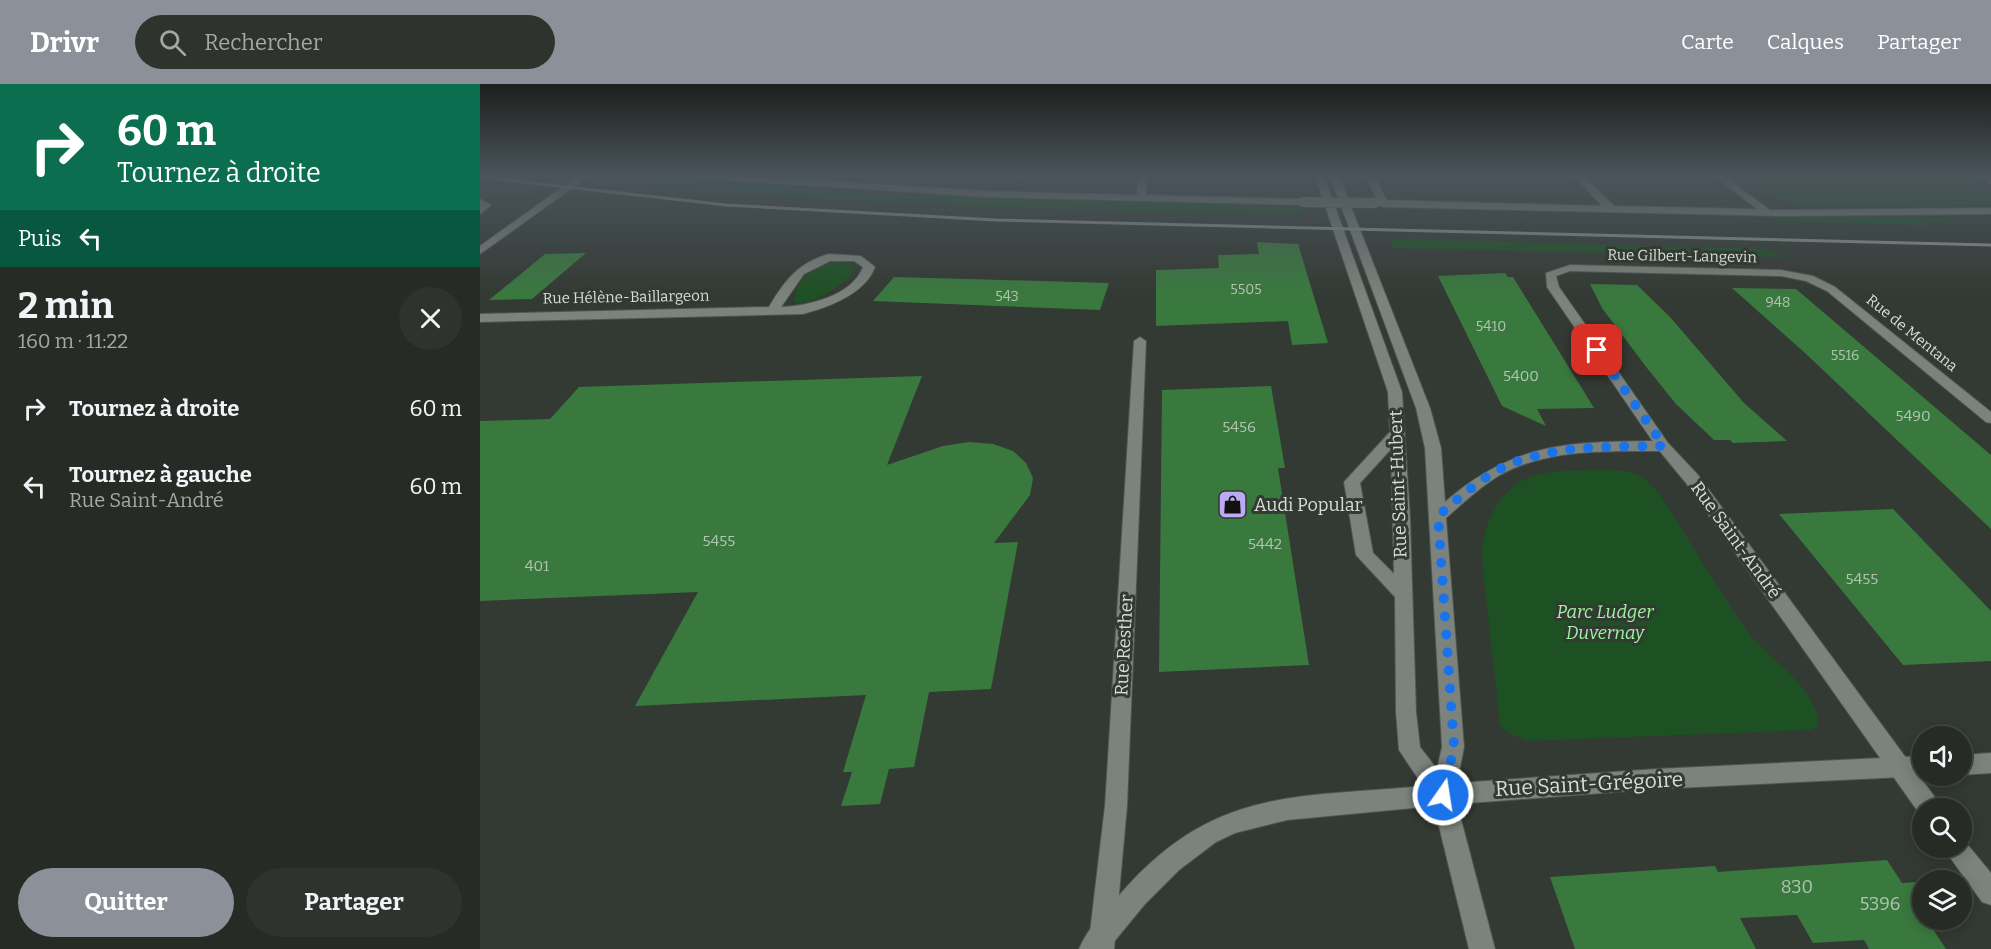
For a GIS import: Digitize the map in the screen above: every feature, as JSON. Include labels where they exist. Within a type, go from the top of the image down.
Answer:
[{"type":"street","points":[[488,231],[509,216]]},
{"type":"street","points":[[480,250],[527,216]]},
{"type":"street","name":"Rue Saint-Hubert","points":[[1333,216],[1395,392],[1402,518],[1406,712],[1410,750],[1443,795],[1482,949]]},
{"type":"street","name":"Rue Saint-Hubert","points":[[1350,216],[1424,408],[1435,466],[1454,747],[1443,795]]},
{"type":"street","name":"Rue Hélène-Baillargeon","points":[[480,318],[803,310],[823,304],[864,278],[869,267],[862,260],[843,257],[810,263],[794,275],[773,310]]},
{"type":"street","name":"Rue Gilbert-Langevin","points":[[1555,272],[1570,268],[1781,273],[1809,278]]},
{"type":"street","name":"Rue Saint-André","points":[[1555,272],[1550,278],[1553,287],[1664,446],[1692,479],[1922,798]]},
{"type":"street","name":"Rue de Mentana","points":[[1809,278],[1831,289],[1991,419]]},
{"type":"street","name":"Rue Resther","points":[[1098,945],[1116,806],[1140,341]]},
{"type":"street","points":[[1396,434],[1352,482],[1365,555],[1402,593]]},
{"type":"street","points":[[1438,516],[1476,484],[1518,461],[1575,450],[1664,446]]},
{"type":"street","points":[[1972,764],[1991,763]]},
{"type":"street","name":"Rue Saint-Grégoire","points":[[1098,945],[1167,866],[1201,839],[1230,823],[1262,814],[1297,808],[1534,786],[1912,767]]},
{"type":"street","points":[[1965,858],[1991,893]]},
{"type":"green space","points":[[1776,216],[1947,218],[1953,222],[1927,222],[1930,225],[1782,221]]},
{"type":"green space","points":[[1401,239],[1762,249],[1788,257],[1392,248],[1390,241]]},
{"type":"green space","points":[[842,262],[855,267],[839,286],[810,301],[794,302],[798,286],[810,273],[825,265]]},
{"type":"green space","name":"Parc Ludger Duvernay","points":[[1620,470],[1632,473],[1650,483],[1666,503],[1752,637],[1794,678],[1813,703],[1817,715],[1817,727],[1810,730],[1528,741],[1510,734],[1500,725],[1482,561],[1482,548],[1488,523],[1508,491],[1530,477],[1555,472]]},
{"type":"building","points":[[1257,242],[1298,244],[1328,343],[1292,345],[1288,321],[1156,326],[1156,270],[1219,268],[1218,255],[1259,254]]},
{"type":"building","points":[[586,253],[532,299],[489,300],[545,254]]},
{"type":"building","points":[[1505,273],[1508,277],[1513,277],[1594,408],[1537,409],[1546,426],[1502,406],[1438,276]]},
{"type":"building","points":[[894,277],[1109,283],[1100,310],[873,301]]},
{"type":"building","points":[[1590,284],[1637,285],[1670,317],[1744,403],[1787,441],[1733,443],[1730,440],[1714,440],[1676,404],[1647,368],[1602,308]]},
{"type":"building","points":[[1732,288],[1796,289],[1991,455],[1991,529],[1805,353]]},
{"type":"building","points":[[922,376],[887,465],[943,446],[969,442],[993,444],[1013,451],[1026,463],[1033,478],[1030,495],[994,543],[1018,542],[991,689],[929,692],[914,767],[889,769],[880,804],[841,806],[852,772],[843,772],[866,695],[635,706],[698,592],[480,601],[480,421],[550,419],[579,387]]},
{"type":"building","points":[[1271,386],[1285,468],[1278,468],[1309,665],[1159,672],[1162,390]]},
{"type":"building","points":[[1893,509],[1991,611],[1991,661],[1903,665],[1779,514]]},
{"type":"building","points":[[1887,860],[1902,883],[1912,882],[1912,930],[1934,930],[1946,949],[1869,949],[1864,940],[1813,943],[1797,915],[1740,918],[1756,949],[1575,949],[1550,877],[1715,866],[1718,872]]},
{"type":"railway","points":[[931,216],[996,220],[1991,245]]},
{"type":"place","name":"Audi Popular","points":[[1233,505]]},
{"type":"route","points":[[1443,795],[1454,747],[1438,516],[1476,484],[1518,461],[1575,450],[1664,446],[1597,350]]}]
